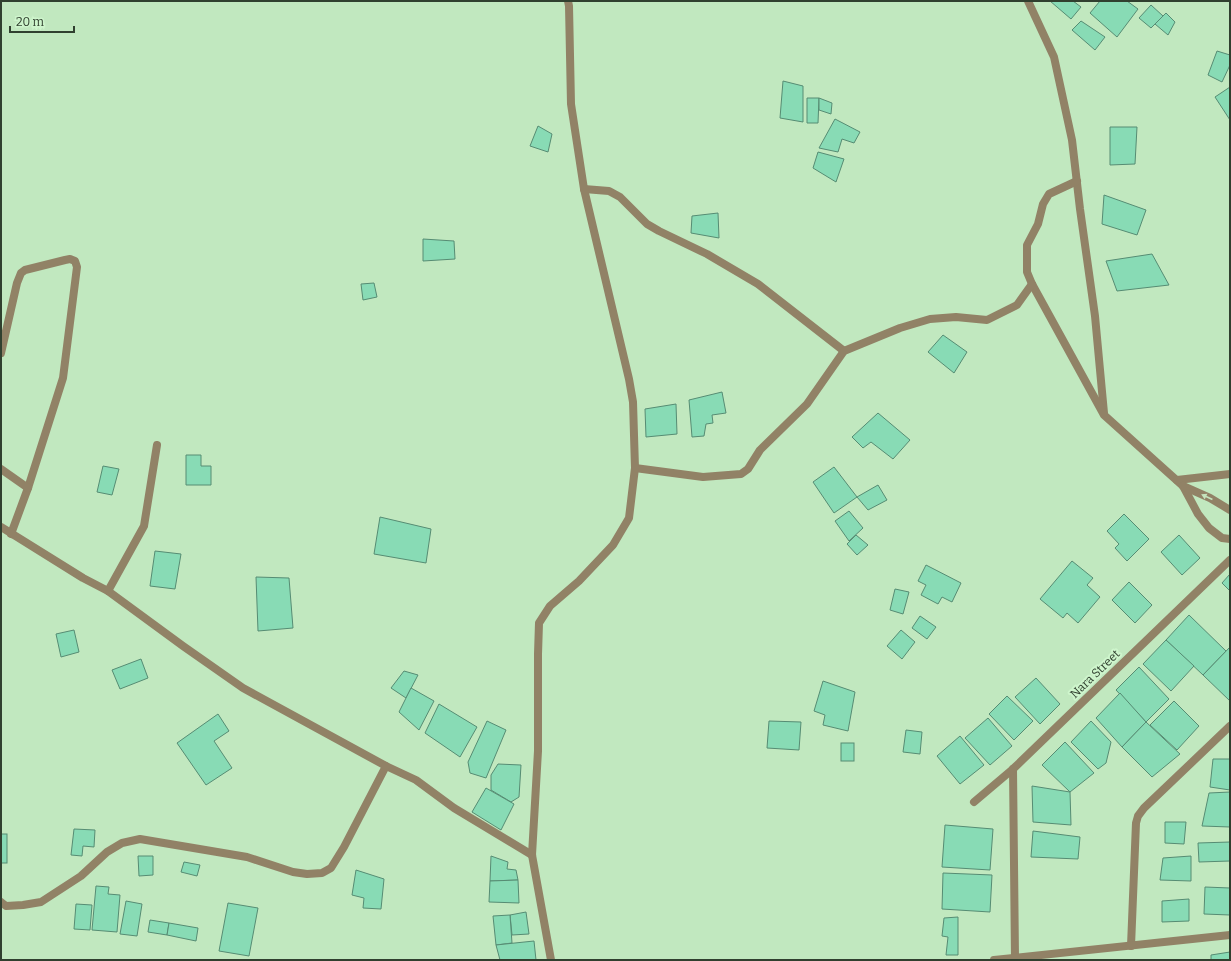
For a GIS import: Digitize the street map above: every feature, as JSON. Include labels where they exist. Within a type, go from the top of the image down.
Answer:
[{"type":"street","points":[[551,960],[532,854],[538,751],[539,623],[550,606],[579,581],[613,545],[628,518],[635,468],[633,402],[629,379],[584,189],[571,104],[568,1]]},
{"type":"street","points":[[1028,1],[1054,57],[1072,140],[1095,316],[1104,415]]},
{"type":"street","points":[[1077,181],[1049,194],[1043,204],[1038,224],[1027,245],[1027,272],[1032,284],[1104,415],[1180,483],[1230,510]]},
{"type":"street","points":[[584,189],[609,191],[620,197],[647,224],[707,254],[758,284],[844,351]]},
{"type":"street","points":[[1,353],[17,283],[21,273],[25,270],[65,260],[70,259],[75,261],[77,267],[63,378],[28,488],[11,534]]},
{"type":"street","points":[[635,468],[703,477],[741,474],[748,469],[760,450],[807,404],[844,351],[900,328],[930,319],[956,317],[987,320],[1017,304],[1032,284]]},
{"type":"street","points":[[108,591],[144,526],[157,445]]},
{"type":"street","points":[[1,469],[28,488]]},
{"type":"street","points":[[1180,483],[1230,474]]},
{"type":"street","points":[[1180,483],[1198,514],[1209,528],[1222,538],[1230,539]]},
{"type":"street","points":[[1,527],[83,578],[108,591],[243,688],[386,766],[416,780],[454,808],[532,854]]},
{"type":"street","name":"Nara Street","points":[[974,802],[1013,769],[1230,560]]},
{"type":"street","points":[[1131,946],[1136,822],[1138,816],[1144,808],[1230,726]]},
{"type":"street","points":[[1,902],[6,906],[41,902],[81,876],[107,852],[122,843],[140,839],[247,857],[293,872],[307,874],[322,873],[331,868],[344,847],[386,766]]},
{"type":"street","points":[[1013,769],[1015,958]]},
{"type":"street","points":[[994,960],[1230,936]]},
{"type":"building","points":[[1050,1],[1073,1],[1081,7],[1071,19]]},
{"type":"building","points":[[1100,1],[1127,1],[1138,9],[1117,37],[1090,13]]},
{"type":"building","points":[[1151,5],[1163,16],[1151,28],[1139,18]]},
{"type":"building","points":[[1166,13],[1175,22],[1168,35],[1155,24]]},
{"type":"building","points":[[1081,21],[1105,37],[1095,50],[1072,30]]},
{"type":"building","points":[[1217,51],[1230,55],[1230,65],[1222,82],[1208,75]]},
{"type":"building","points":[[783,81],[803,86],[803,122],[780,118]]},
{"type":"building","points":[[1230,87],[1230,120],[1215,97]]},
{"type":"building","points":[[807,98],[819,98],[818,123],[807,123]]},
{"type":"building","points":[[819,98],[832,103],[831,114],[819,110]]},
{"type":"building","points":[[835,119],[860,132],[854,143],[842,139],[838,152],[819,148]]},
{"type":"building","points":[[538,126],[552,134],[548,152],[530,146]]},
{"type":"building","points":[[1110,127],[1137,127],[1135,164],[1110,165]]},
{"type":"building","points":[[818,152],[844,159],[836,182],[813,168]]},
{"type":"building","points":[[1104,195],[1146,210],[1137,235],[1102,224]]},
{"type":"building","points":[[718,213],[719,238],[691,233],[692,216]]},
{"type":"building","points":[[423,239],[454,241],[455,259],[423,261]]},
{"type":"building","points":[[1152,254],[1169,285],[1117,291],[1106,261]]},
{"type":"building","points":[[374,283],[377,297],[363,300],[361,284]]},
{"type":"building","points":[[943,335],[967,352],[954,373],[928,352]]},
{"type":"building","points":[[722,392],[726,413],[712,415],[713,423],[706,424],[704,436],[692,437],[689,400]]},
{"type":"building","points":[[676,404],[677,434],[646,437],[645,409]]},
{"type":"building","points":[[878,413],[910,440],[893,459],[871,442],[863,448],[852,437]]},
{"type":"building","points":[[186,455],[201,455],[201,466],[211,466],[211,485],[186,485]]},
{"type":"building","points":[[103,466],[119,469],[112,495],[97,492]]},
{"type":"building","points":[[834,467],[857,497],[834,513],[813,482]]},
{"type":"building","points":[[878,485],[887,500],[868,510],[857,497]]},
{"type":"building","points":[[849,511],[863,528],[849,541],[835,521]]},
{"type":"building","points":[[1124,514],[1149,539],[1127,561],[1115,548],[1119,544],[1107,531]]},
{"type":"building","points":[[380,517],[431,529],[426,563],[374,554]]},
{"type":"building","points":[[856,535],[868,545],[857,555],[847,544]]},
{"type":"building","points":[[1179,535],[1200,558],[1182,575],[1161,552]]},
{"type":"building","points":[[155,551],[181,554],[175,589],[150,586]]},
{"type":"building","points":[[1072,561],[1093,578],[1087,585],[1100,597],[1078,623],[1067,613],[1063,618],[1040,599]]},
{"type":"building","points":[[926,565],[961,583],[952,602],[942,597],[938,604],[921,595],[926,585],[918,581]]},
{"type":"building","points":[[1230,574],[1230,591],[1222,583]]},
{"type":"building","points":[[256,577],[289,578],[293,628],[258,631]]},
{"type":"building","points":[[1129,582],[1152,605],[1135,623],[1112,600]]},
{"type":"building","points":[[895,589],[909,592],[903,614],[890,610]]},
{"type":"building","points":[[1189,615],[1226,651],[1203,675],[1166,640]]},
{"type":"building","points":[[920,616],[936,627],[927,639],[912,628]]},
{"type":"building","points":[[74,630],[79,652],[61,657],[56,634]]},
{"type":"building","points":[[901,630],[915,642],[902,659],[887,646]]},
{"type":"building","points":[[1166,640],[1194,666],[1171,691],[1143,664]]},
{"type":"building","points":[[1230,647],[1230,701],[1203,675]]},
{"type":"building","points":[[141,659],[148,678],[120,689],[112,670]]},
{"type":"building","points":[[1139,667],[1169,699],[1146,722],[1116,690]]},
{"type":"building","points":[[404,671],[418,675],[406,698],[391,688]]},
{"type":"building","points":[[1036,678],[1060,704],[1040,724],[1015,697]]},
{"type":"building","points":[[823,681],[855,692],[848,731],[823,725],[825,715],[814,711]]},
{"type":"building","points":[[411,688],[434,701],[419,730],[399,712]]},
{"type":"building","points":[[1120,693],[1146,722],[1122,747],[1096,718]]},
{"type":"building","points":[[1007,696],[1033,721],[1014,740],[989,714]]},
{"type":"building","points":[[1174,701],[1199,726],[1177,750],[1150,725]]},
{"type":"building","points":[[439,704],[477,727],[460,757],[425,733]]},
{"type":"building","points":[[218,714],[229,731],[214,741],[232,768],[206,785],[177,743]]},
{"type":"building","points":[[988,718],[1012,746],[990,765],[965,738]]},
{"type":"building","points":[[487,721],[506,730],[486,778],[470,773],[468,762]]},
{"type":"building","points":[[769,721],[801,722],[799,750],[767,748]]},
{"type":"building","points":[[1091,721],[1111,742],[1106,763],[1098,769],[1071,742]]},
{"type":"building","points":[[1146,722],[1180,754],[1152,777],[1122,747]]},
{"type":"building","points":[[906,730],[922,732],[920,754],[903,752]]},
{"type":"building","points":[[960,736],[984,765],[960,784],[937,756]]},
{"type":"building","points":[[1065,742],[1094,773],[1070,792],[1042,765]]},
{"type":"building","points":[[841,743],[854,743],[854,761],[841,761]]},
{"type":"building","points":[[1213,759],[1230,759],[1230,790],[1210,787]]},
{"type":"building","points":[[498,764],[521,765],[519,797],[511,802],[491,790],[491,775]]},
{"type":"building","points":[[1032,786],[1070,792],[1071,825],[1033,822]]},
{"type":"building","points":[[486,788],[514,804],[501,830],[472,812]]},
{"type":"building","points":[[1230,792],[1230,827],[1202,826],[1209,793]]},
{"type":"building","points":[[1165,822],[1186,822],[1184,844],[1165,843]]},
{"type":"building","points":[[945,825],[993,829],[990,870],[942,867]]},
{"type":"building","points":[[74,829],[95,830],[94,847],[83,846],[82,856],[71,855]]},
{"type":"building","points":[[1033,831],[1080,837],[1078,859],[1031,857]]},
{"type":"building","points":[[1,834],[7,834],[7,863],[1,863]]},
{"type":"building","points":[[1230,842],[1230,861],[1199,862],[1198,843]]},
{"type":"building","points":[[138,856],[153,856],[153,875],[139,876]]},
{"type":"building","points":[[491,856],[508,862],[507,869],[516,870],[518,880],[490,881]]},
{"type":"building","points":[[1191,856],[1191,881],[1160,880],[1163,858]]},
{"type":"building","points":[[184,862],[200,865],[197,876],[181,872]]},
{"type":"building","points":[[356,870],[384,879],[381,909],[363,908],[364,898],[352,895]]},
{"type":"building","points":[[943,873],[992,875],[990,912],[942,909]]},
{"type":"building","points":[[518,880],[519,903],[489,902],[490,881]]},
{"type":"building","points":[[96,886],[109,887],[108,894],[120,895],[117,932],[92,930]]},
{"type":"building","points":[[1205,887],[1230,888],[1230,915],[1204,914]]},
{"type":"building","points":[[1189,899],[1189,921],[1162,922],[1162,901]]},
{"type":"building","points":[[126,901],[142,904],[137,936],[120,934]]},
{"type":"building","points":[[228,903],[258,908],[249,956],[219,951]]},
{"type":"building","points":[[76,904],[92,905],[90,930],[74,929]]},
{"type":"building","points":[[526,912],[529,934],[512,935],[510,915]]},
{"type":"building","points":[[510,915],[512,943],[496,945],[493,916]]},
{"type":"building","points":[[958,917],[958,955],[946,955],[948,937],[942,936],[944,918]]},
{"type":"building","points":[[150,920],[169,923],[167,935],[148,932]]},
{"type":"building","points":[[169,923],[198,928],[196,941],[167,935]]},
{"type":"building","points":[[534,941],[536,960],[500,960],[496,945]]},
{"type":"building","points":[[1230,952],[1230,960],[1211,960],[1211,955]]}]
